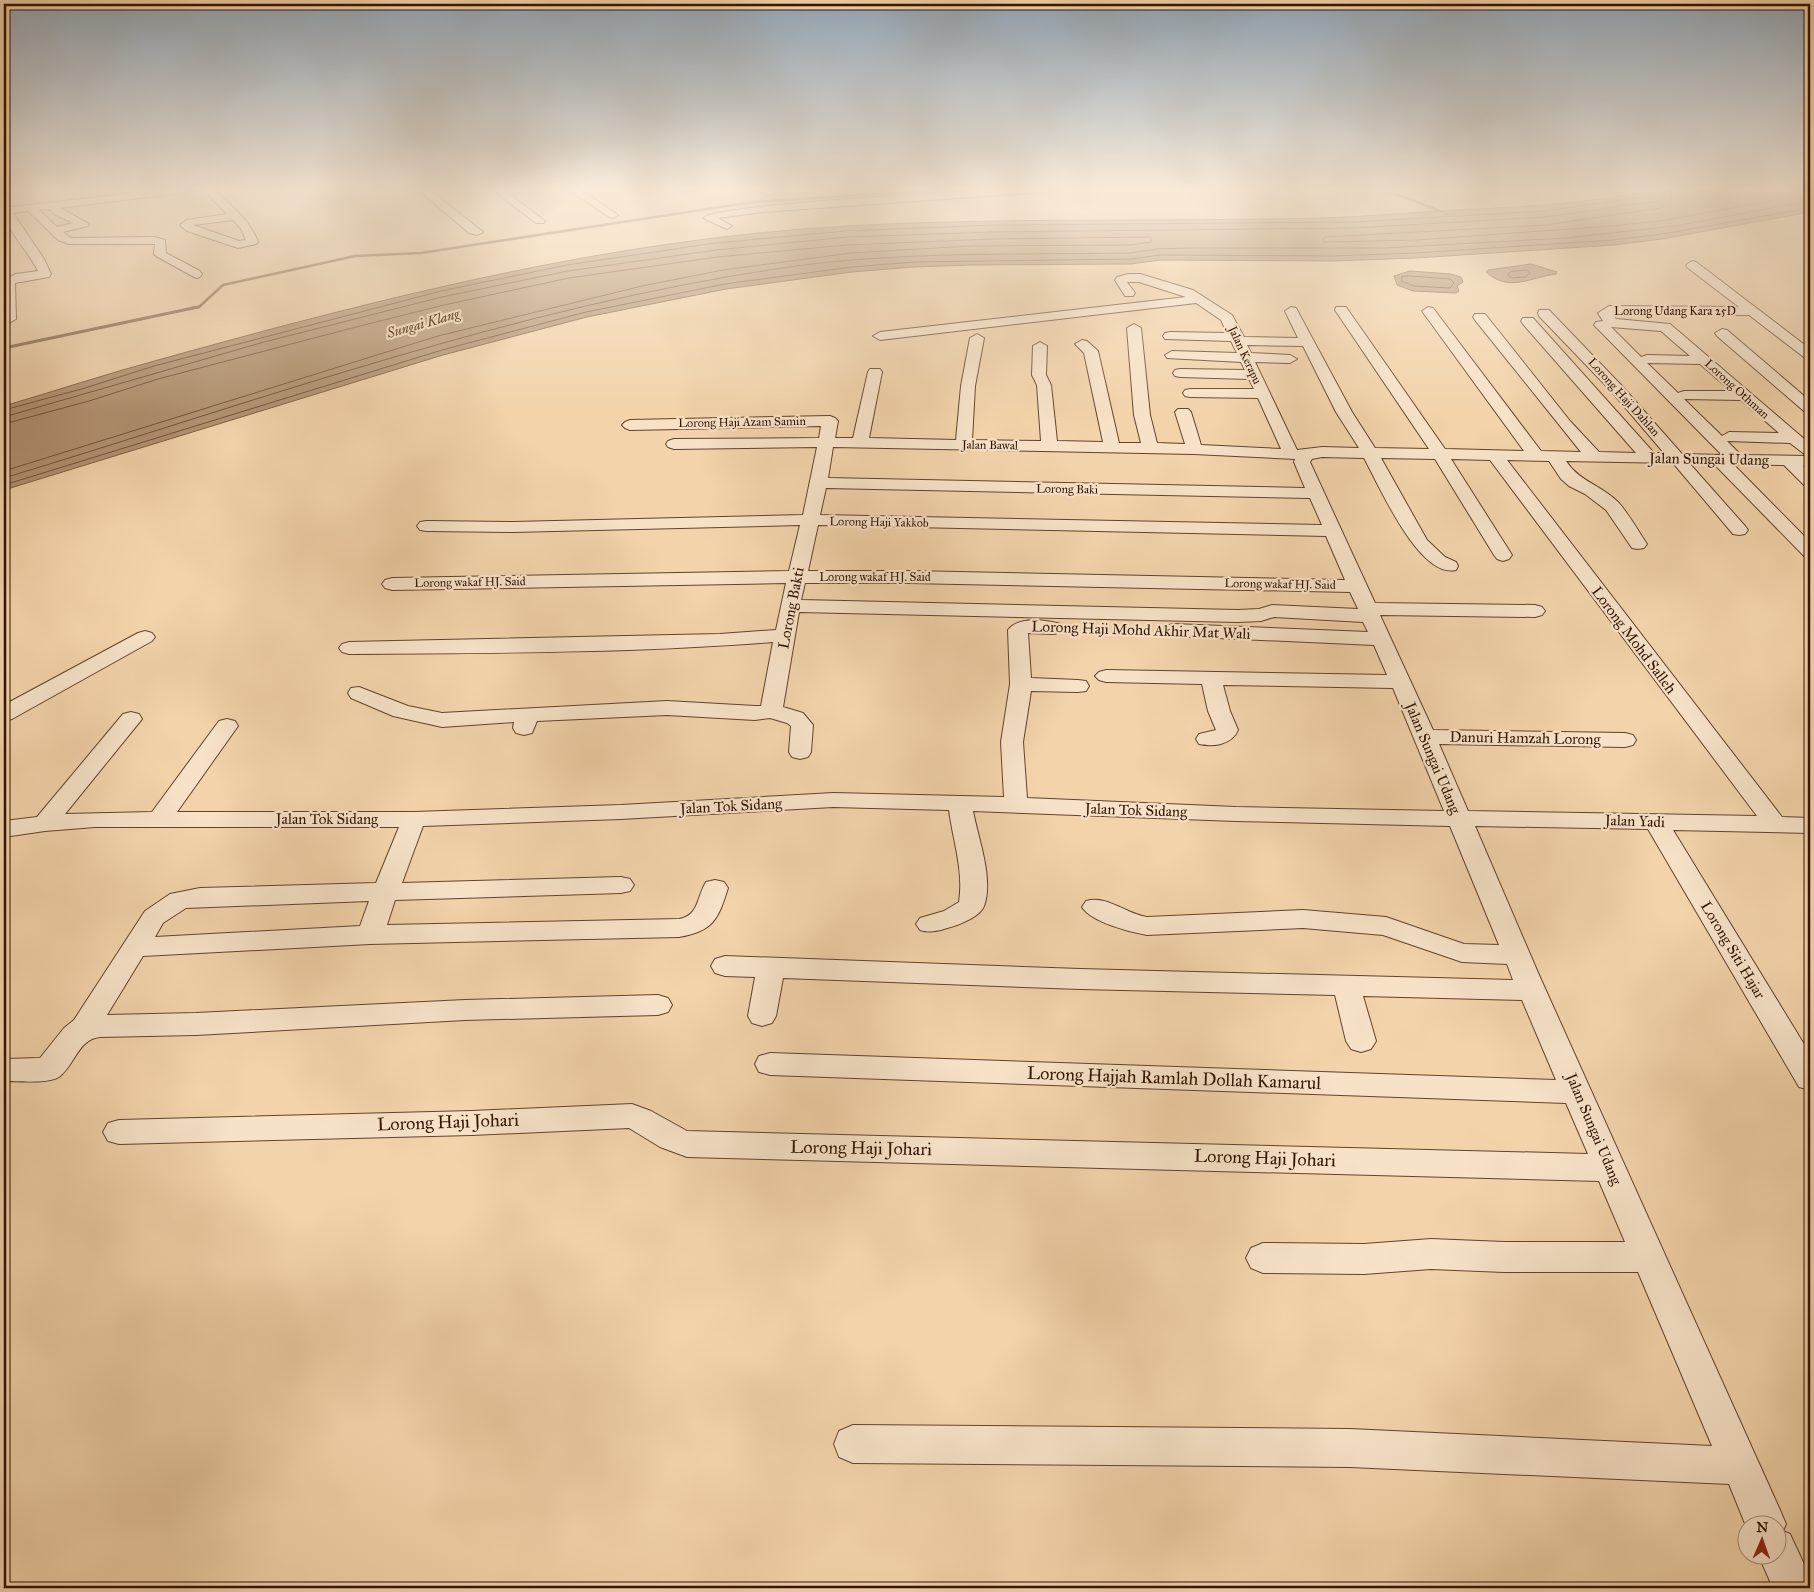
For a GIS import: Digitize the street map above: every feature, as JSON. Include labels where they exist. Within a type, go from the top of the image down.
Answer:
[{"type":"street","points":[[9,319],[9,281],[20,277],[45,274],[40,262]]},
{"type":"street","points":[[175,262],[196,274]]},
{"type":"street","points":[[1692,265],[1810,355]]},
{"type":"street","name":"Jalan Kerapu","points":[[1129,293],[1121,280],[1140,278],[1180,290],[1201,300],[1227,318],[1247,357],[1262,394],[1299,454]]},
{"type":"street","points":[[1112,294],[1180,290]]},
{"type":"street","points":[[880,336],[1201,300]]},
{"type":"street","points":[[1341,310],[1440,454],[1503,555]]},
{"type":"street","points":[[1291,311],[1344,412],[1370,453],[1420,543],[1438,561],[1449,566]]},
{"type":"street","points":[[1428,311],[1536,456]]},
{"type":"street","name":"Lorong Udang Kara 25D","points":[[1663,326],[1612,323],[1605,315],[1606,311],[1751,311]]},
{"type":"street","name":"Lorong Haji Dahlan","points":[[1544,313],[1587,356],[1679,458],[1696,481],[1739,530]]},
{"type":"street","points":[[1480,317],[1565,424],[1594,457]]},
{"type":"street","points":[[1528,321],[1650,458]]},
{"type":"street","points":[[1612,323],[1601,325],[1736,459]]},
{"type":"street","name":"Lorong Othman","points":[[1663,326],[1810,452]]},
{"type":"street","points":[[1134,328],[1142,415],[1150,448]]},
{"type":"street","points":[[1722,333],[1810,409]]},
{"type":"street","points":[[1170,336],[1307,342]]},
{"type":"street","points":[[964,444],[968,386],[977,338]]},
{"type":"street","points":[[1082,344],[1091,351],[1112,447]]},
{"type":"street","points":[[1040,346],[1039,375],[1044,386],[1049,446]]},
{"type":"street","points":[[1172,355],[1290,358]]},
{"type":"street","points":[[1646,359],[1704,360]]},
{"type":"street","points":[[860,444],[875,372]]},
{"type":"street","points":[[1180,373],[1255,375]]},
{"type":"street","points":[[1190,393],[1262,394]]},
{"type":"street","points":[[1684,394],[1744,396]]},
{"type":"street","points":[[1183,412],[1194,449]]},
{"type":"street","name":"Lorong Haji Azam Samin","points":[[630,425],[830,421],[827,444]]},
{"type":"street","points":[[1729,437],[1793,438]]},
{"type":"street","name":"Jalan Bawal","points":[[674,444],[736,442],[964,444],[1194,449],[1299,454]]},
{"type":"street","name":"Lorong Bakti","points":[[771,711],[796,577],[827,444]]},
{"type":"street","name":"Jalan Sungai Udang","points":[[1762,1514],[1532,990],[1426,737],[1299,454],[1322,452],[1810,461]]},
{"type":"street","name":"Lorong Mohd Salleh","points":[[1495,455],[1775,824]]},
{"type":"street","points":[[1554,456],[1575,482],[1591,490],[1612,506],[1638,544]]},
{"type":"street","points":[[1718,459],[1810,552]]},
{"type":"street","points":[[1788,460],[1810,481]]},
{"type":"street","name":"Lorong Baki","points":[[819,483],[1315,493]]},
{"type":"street","name":"Lorong Haji Yakkob","points":[[426,526],[513,527],[809,520],[1332,531]]},
{"type":"street","name":"Lorong wakaf HJ. Said","points":[[392,584],[796,577],[909,577],[1357,586]]},
{"type":"street","points":[[790,606],[1035,620],[1249,616],[1261,615],[1272,610],[1369,612],[1535,611]]},
{"type":"street","name":"Lorong Haji Mohd Akhir Mat Wali","points":[[1016,805],[1012,742],[1021,684],[1018,630],[1035,620],[1156,630],[1381,640]]},
{"type":"street","points":[[349,648],[690,641],[785,635]]},
{"type":"street","points":[[4,714],[145,637]]},
{"type":"street","points":[[1106,676],[1400,682]]},
{"type":"street","points":[[1207,739],[1220,737],[1227,730],[1219,711],[1211,678]]},
{"type":"street","points":[[1021,684],[1078,686]]},
{"type":"street","points":[[359,693],[400,710],[442,720],[525,722],[667,708],[755,713],[771,711],[795,718],[802,725],[800,752]]},
{"type":"street","points":[[45,823],[131,719]]},
{"type":"street","points":[[160,819],[227,726]]},
{"type":"street","name":"Danuri Hamzah Lorong","points":[[1426,737],[1626,740]]},
{"type":"street","name":"Jalan Tok Sidang","points":[[4,829],[45,823],[160,819],[414,819],[621,812],[833,800],[1236,814],[1459,818]]},
{"type":"street","points":[[928,924],[954,917],[971,906],[974,893],[974,877],[960,804]]},
{"type":"street","name":"Jalan Yadi","points":[[1459,818],[1810,825]]},
{"type":"street","points":[[370,935],[414,819]]},
{"type":"street","name":"Lorong Siti Hajar","points":[[1656,822],[1810,1079]]},
{"type":"street","points":[[4,1070],[48,1069],[74,1036],[84,1028],[154,917],[179,900],[200,897],[621,886]]},
{"type":"street","points":[[136,947],[370,935],[689,927],[698,924],[705,917],[715,888]]},
{"type":"street","points":[[1095,907],[1134,924],[1147,926],[1303,919],[1386,926],[1462,953],[1517,955]]},
{"type":"street","points":[[725,966],[1070,978],[1532,990]]},
{"type":"street","points":[[762,1016],[771,968]]},
{"type":"street","points":[[1346,984],[1360,1041]]},
{"type":"street","points":[[84,1028],[465,1010],[658,1005]]},
{"type":"street","name":"Lorong Hajjah Ramlah Dollah Kamarul","points":[[770,1064],[1578,1092]]},
{"type":"street","name":"Lorong Haji Johari","points":[[119,1132],[472,1123],[632,1116],[640,1119],[665,1137],[688,1144],[1610,1168]]},
{"type":"street","points":[[1264,1258],[1364,1259],[1431,1254],[1504,1257],[1650,1257]]},
{"type":"street","points":[[853,1444],[1350,1448],[1741,1466]]},
{"type":"street","points":[[1783,1564],[1794,1588]]},
{"type":"water","name":"Sungai Klang","points":[[562,262],[1143,262],[914,267],[852,272],[726,289],[587,317],[443,355],[4,490],[4,406],[139,365],[328,314],[499,274]]},
{"type":"water","points":[[1531,264],[1557,272],[1556,274],[1512,283],[1503,282],[1486,272],[1488,270]]},
{"type":"water","points":[[1410,271],[1451,274],[1461,277],[1463,282],[1457,286],[1459,291],[1456,293],[1413,291],[1397,285],[1394,276]]},
{"type":"waterway","points":[[196,307],[199,307],[223,285],[326,262]]},
{"type":"waterway","points":[[4,348],[196,307]]}]
